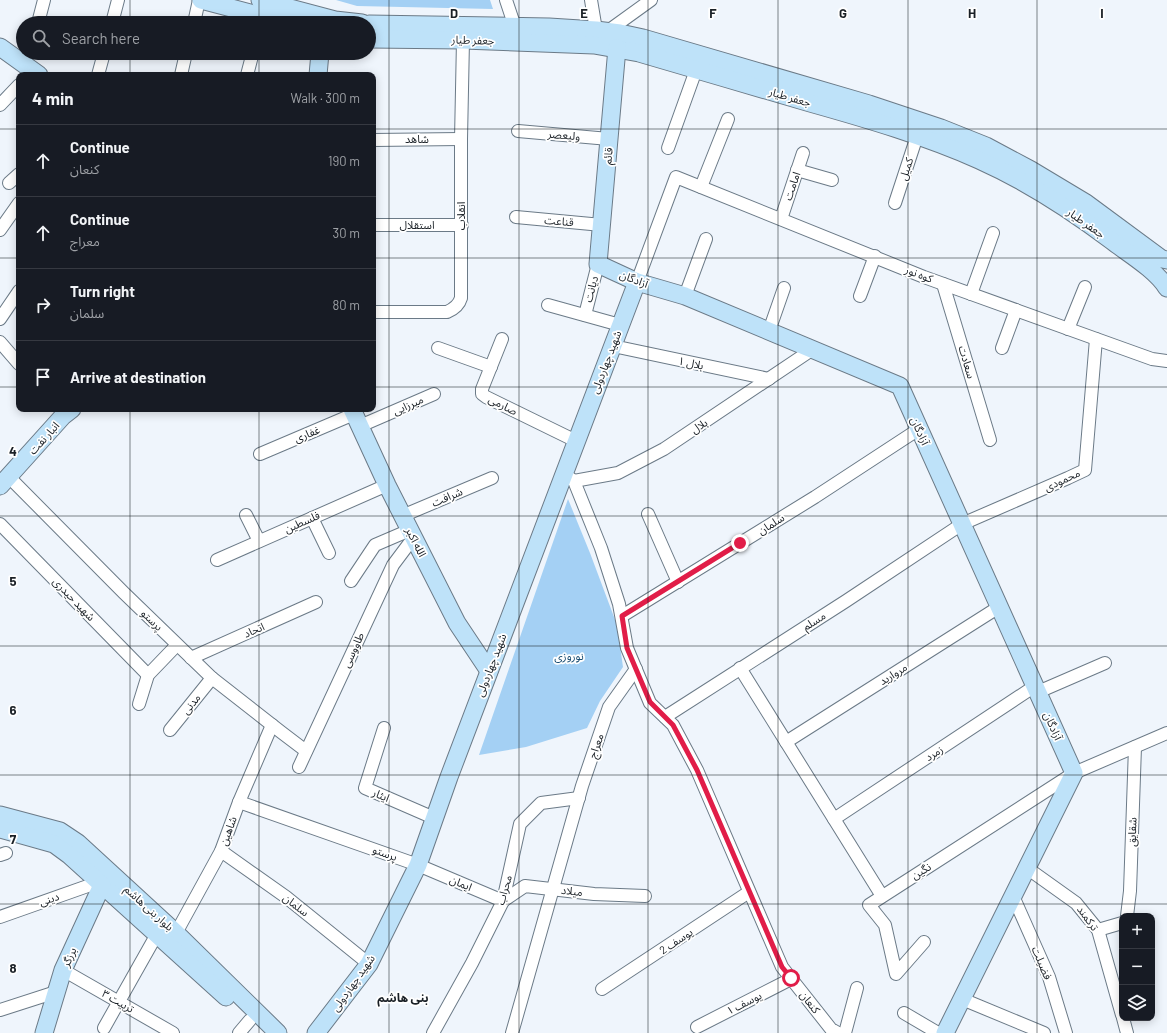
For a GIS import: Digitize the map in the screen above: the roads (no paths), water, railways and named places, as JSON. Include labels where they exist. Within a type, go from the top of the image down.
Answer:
[{"type":"street","points":[[40,16],[44,0]]},
{"type":"street","points":[[114,16],[118,0]]},
{"type":"street","points":[[196,16],[200,0],[261,16]]},
{"type":"street","points":[[260,0],[313,16]]},
{"type":"street","points":[[506,0],[516,27]]},
{"type":"street","points":[[591,0],[602,30],[651,0]]},
{"type":"street","name":"جعفر طیار","points":[[376,24],[602,30],[643,38],[869,104],[941,128],[986,146],[1031,170],[1084,210],[1153,271],[1167,288]]},
{"type":"street","name":"جعفر طیار","points":[[376,39],[463,40],[594,45],[639,53],[864,118],[917,136],[979,160],[1024,183],[1084,210],[1162,259],[1167,260]]},
{"type":"street","name":"انقلاب","points":[[376,312],[447,312],[452,310],[460,302],[463,40]]},
{"type":"street","points":[[0,47],[16,58]]},
{"type":"street","name":"قائم","points":[[598,264],[617,48]]},
{"type":"street","points":[[19,60],[31,68]]},
{"type":"street","points":[[99,72],[102,60]]},
{"type":"street","points":[[182,72],[184,60]]},
{"type":"street","points":[[248,72],[251,60]]},
{"type":"street","points":[[318,72],[319,60]]},
{"type":"street","points":[[668,148],[696,70]]},
{"type":"street","points":[[0,105],[16,88]]},
{"type":"street","points":[[701,187],[728,119]]},
{"type":"street","name":"ولیعصر","points":[[518,131],[609,139]]},
{"type":"street","name":"کمیل","points":[[895,202],[917,136]]},
{"type":"street","name":"شاهد","points":[[376,140],[461,139]]},
{"type":"street","name":"امامت","points":[[781,219],[803,153]]},
{"type":"street","points":[[797,170],[832,180]]},
{"type":"street","points":[[9,183],[16,177]]},
{"type":"street","name":"کوه نور","points":[[637,282],[676,177],[924,277],[1152,359],[1167,361]]},
{"type":"street","points":[[0,230],[16,207]]},
{"type":"street","name":"قناعت","points":[[516,217],[602,225]]},
{"type":"street","name":"استقلال","points":[[376,225],[462,225]]},
{"type":"street","points":[[971,294],[994,233]]},
{"type":"street","points":[[685,296],[706,238]]},
{"type":"street","points":[[860,296],[875,256]]},
{"type":"street","name":"آزادگان","points":[[598,264],[637,282],[685,296],[900,386],[1074,774]]},
{"type":"street","name":"دیانت","points":[[585,315],[598,264]]},
{"type":"street","name":"شهید چهاردولی","points":[[316,1033],[369,964],[418,865],[489,671],[569,477],[576,441],[637,282]]},
{"type":"street","name":"سعادت","points":[[943,284],[990,440]]},
{"type":"street","points":[[1068,329],[1085,287]]},
{"type":"street","points":[[769,331],[784,288]]},
{"type":"street","points":[[0,319],[16,295]]},
{"type":"street","name":"دیانت","points":[[548,305],[620,325]]},
{"type":"street","points":[[1002,348],[1016,310]]},
{"type":"street","name":"صارمی","points":[[502,339],[482,389],[482,394],[576,441]]},
{"type":"street","name":"محمودی","points":[[962,524],[1086,470],[1096,339]]},
{"type":"street","points":[[0,342],[16,361]]},
{"type":"street","name":"بلال ۱","points":[[613,346],[769,379]]},
{"type":"street","points":[[438,348],[491,367]]},
{"type":"street","name":"بلال","points":[[569,477],[618,473],[664,449],[813,349]]},
{"type":"street","name":"میرزایی","points":[[376,410],[434,394]]},
{"type":"street","name":"انبار نفت","points":[[4,481],[63,412]]},
{"type":"street","name":"میرزایی","points":[[356,416],[370,412]]},
{"type":"street","name":"غفاری","points":[[260,454],[356,416]]},
{"type":"street","name":"الله اکبر","points":[[356,416],[386,485],[409,527],[457,623],[489,671]]},
{"type":"street","name":"سلمان","points":[[622,616],[815,497],[919,429]]},
{"type":"street","points":[[569,477],[601,548],[619,604],[627,648],[636,669]]},
{"type":"street","name":"شرافت","points":[[351,581],[375,545],[409,527],[492,478]]},
{"type":"street","name":"پرستو","points":[[4,481],[124,593],[212,678],[306,751]]},
{"type":"street","name":"فلسطین","points":[[217,560],[386,485]]},
{"type":"street","points":[[246,514],[259,541]]},
{"type":"street","points":[[648,514],[678,582]]},
{"type":"street","points":[[312,518],[329,553]]},
{"type":"street","name":"شهید حیدری","points":[[0,524],[148,675]]},
{"type":"street","name":"مسلم","points":[[665,717],[852,597],[962,524]]},
{"type":"street","name":"طاووسی","points":[[299,767],[393,565],[409,527]]},
{"type":"street","name":"اتحاد","points":[[191,658],[316,602]]},
{"type":"street","name":"مروارید","points":[[786,742],[999,607]]},
{"type":"street","points":[[139,704],[148,675],[173,649]]},
{"type":"street","name":"زمرد","points":[[834,819],[1036,689],[1105,663]]},
{"type":"street","points":[[740,668],[882,896]]},
{"type":"street","name":"کنعان","points":[[636,669],[650,702],[673,725],[697,770],[782,967],[831,1029],[838,1033]]},
{"type":"street","name":"معراج","points":[[512,1033],[579,798],[609,707],[636,669]]},
{"type":"street","name":"مدنی","points":[[170,730],[212,678]]},
{"type":"street","name":"شاهین","points":[[176,933],[221,851],[239,802],[272,725]]},
{"type":"street","name":"ایثار","points":[[384,728],[365,788],[434,818]]},
{"type":"street","points":[[945,1033],[1074,774],[1167,733]]},
{"type":"street","name":"شقایق","points":[[1127,913],[1130,891],[1135,747]]},
{"type":"street","name":"نگین","points":[[924,942],[896,974],[885,925],[869,905],[1074,774]]},
{"type":"street","name":"محراب","points":[[433,1033],[472,963],[503,901],[520,824],[541,803],[579,798]]},
{"type":"street","name":"پرستو","points":[[239,802],[418,865]]},
{"type":"street","name":"بلوار بنی هاشم","points":[[0,815],[60,831],[78,843],[176,933],[278,1033]]},
{"type":"street","name":"بلوار بنی هاشم","points":[[0,830],[54,844],[69,855],[250,1020],[262,1033]]},
{"type":"street","name":"سلمان","points":[[221,851],[286,897],[369,964]]},
{"type":"street","name":"ایمان","points":[[418,865],[503,901]]},
{"type":"street","name":"ترکمند","points":[[1027,868],[1076,902],[1098,930],[1119,1004]]},
{"type":"street","name":"دینی","points":[[0,917],[100,883]]},
{"type":"street","name":"برزگر","points":[[44,1033],[63,970],[100,883]]},
{"type":"street","name":"میلاد","points":[[503,901],[525,886],[594,894],[645,896]]},
{"type":"street","name":"یوسف 2","points":[[602,989],[750,892]]},
{"type":"street","name":"فضیلت","points":[[1013,896],[1049,977],[1066,1033]]},
{"type":"street","points":[[1098,930],[1119,924]]},
{"type":"street","points":[[104,1028],[156,934]]},
{"type":"street","name":"تربیت ۳","points":[[63,970],[173,1033]]},
{"type":"street","name":"یوسف ۱","points":[[697,1027],[791,978]]},
{"type":"street","points":[[845,1033],[857,988]]},
{"type":"street","points":[[0,1010],[56,992]]},
{"type":"street","points":[[962,999],[1044,1033]]},
{"type":"street","points":[[904,1013],[938,1033]]},
{"type":"street","points":[[239,1033],[250,1020]]},
{"type":"street","points":[[1124,1021],[1127,1033]]},
{"type":"district","name":"بنی هاشم","points":[[403,998]]},
{"type":"park label","name":"نوروزی","points":[[569,656]]}]
